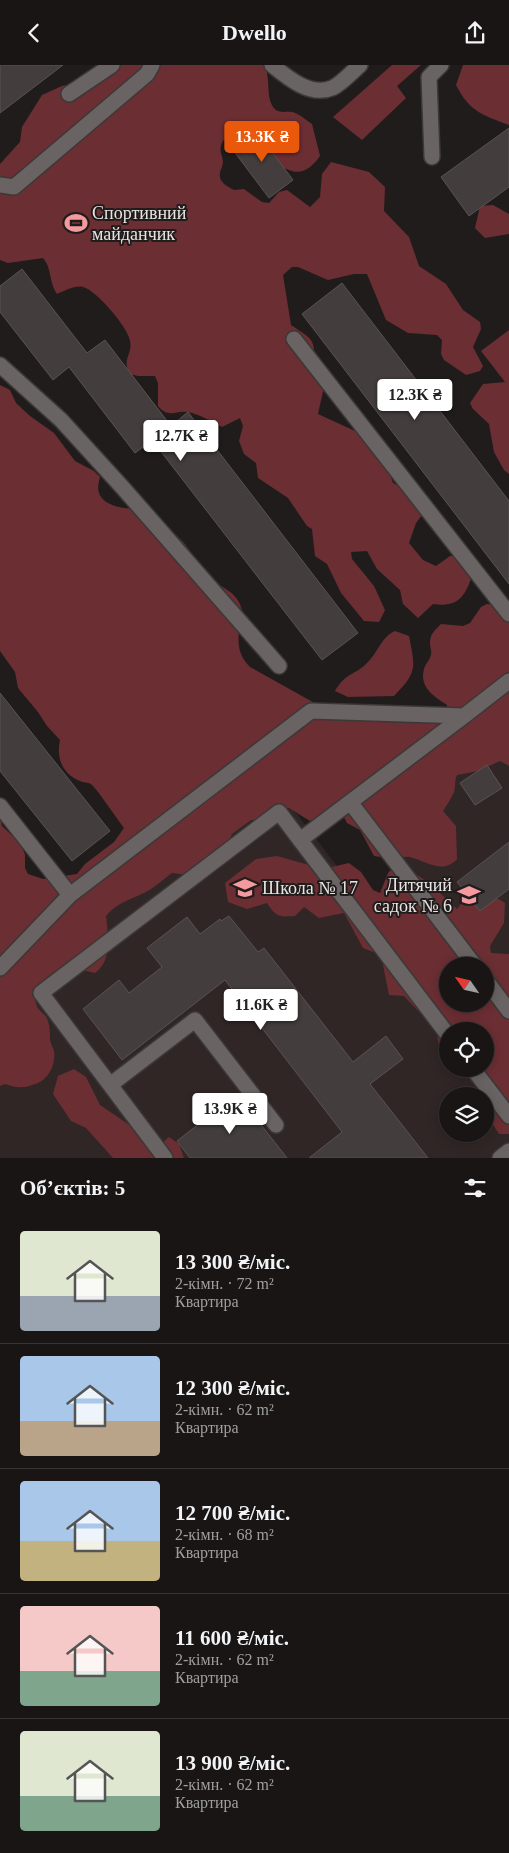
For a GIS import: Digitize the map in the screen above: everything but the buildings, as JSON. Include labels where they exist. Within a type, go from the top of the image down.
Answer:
[{"type":"lane","points":[[70,94],[112,65]]},
{"type":"lane","points":[[0,185],[14,187],[147,74],[152,65]]},
{"type":"lane","points":[[272,65],[310,90],[332,88],[360,65]]},
{"type":"lane","points":[[432,157],[429,77],[441,65]]},
{"type":"lane","points":[[294,339],[509,614]]},
{"type":"lane","points":[[0,365],[73,433],[279,666]]},
{"type":"lane","points":[[300,840],[509,681]]},
{"type":"lane","points":[[0,968],[70,895],[311,711],[464,716]]},
{"type":"lane","points":[[350,802],[468,957]]},
{"type":"lane","points":[[0,806],[70,895]]},
{"type":"lane","points":[[165,1158],[41,993],[279,812],[439,1023]]},
{"type":"lane","points":[[494,991],[509,1011]]},
{"type":"lane","points":[[110,1085],[195,1020],[276,1125]]},
{"type":"lane","points":[[479,1077],[509,1116]]},
{"type":"lane","points":[[500,1158],[509,1151]]},
{"type":"shaded area","points":[[114,65],[264,65],[268,77],[272,106],[278,111],[297,114],[312,124],[320,156],[306,170],[296,172],[290,170],[270,157],[256,127],[246,127],[230,134],[221,146],[223,165],[220,179],[234,190],[244,189],[262,202],[269,203],[279,192],[287,190],[310,207],[320,197],[322,174],[331,162],[369,172],[385,187],[384,211],[409,237],[419,266],[446,284],[463,310],[480,322],[481,329],[473,347],[483,366],[480,371],[466,375],[444,360],[441,354],[442,340],[437,335],[408,333],[386,320],[367,274],[354,274],[328,280],[298,267],[292,267],[283,275],[291,325],[312,341],[315,367],[326,378],[318,414],[355,431],[386,461],[393,483],[426,500],[428,507],[416,523],[409,543],[423,560],[436,566],[450,556],[458,556],[474,570],[465,592],[456,601],[450,604],[433,604],[418,618],[403,604],[400,590],[377,569],[367,551],[351,552],[352,559],[374,586],[385,610],[379,622],[364,621],[341,593],[327,564],[315,556],[312,529],[307,526],[288,498],[258,478],[256,463],[244,454],[239,441],[243,426],[240,418],[222,427],[192,413],[165,412],[158,406],[158,383],[155,376],[130,374],[127,364],[130,350],[128,335],[118,319],[96,295],[83,287],[77,287],[57,294],[54,290],[48,266],[43,258],[8,263],[0,260],[0,164],[20,142],[22,127],[42,95],[62,86],[88,81]]},
{"type":"shaded area","points":[[392,65],[421,65],[397,86],[406,98],[362,140],[333,117]]},
{"type":"shaded area","points":[[463,65],[509,65],[509,125],[484,115],[466,101],[456,85]]},
{"type":"shaded area","points":[[493,205],[509,214],[509,234],[485,238],[475,228],[480,206]]},
{"type":"shaded area","points":[[509,330],[509,474],[504,470],[494,452],[489,424],[473,409],[470,403],[483,384],[505,382],[481,351]]},
{"type":"shaded area","points":[[0,385],[10,390],[16,403],[30,416],[54,433],[75,461],[94,471],[100,477],[98,491],[105,501],[121,508],[137,508],[168,529],[184,543],[206,576],[236,598],[242,610],[238,640],[239,647],[241,654],[250,667],[327,710],[405,723],[448,717],[447,705],[429,691],[424,681],[425,665],[431,655],[430,640],[432,635],[441,624],[463,626],[470,623],[481,607],[487,604],[509,607],[509,766],[500,761],[478,771],[457,775],[454,792],[443,811],[456,826],[457,859],[452,864],[440,866],[428,864],[410,857],[394,859],[374,856],[360,830],[347,823],[339,813],[332,812],[310,821],[289,808],[280,808],[258,820],[251,820],[232,834],[224,853],[196,876],[172,873],[149,890],[119,905],[110,912],[106,916],[107,954],[101,968],[95,973],[71,969],[59,970],[47,978],[41,985],[36,1001],[38,1008],[48,1021],[54,1061],[53,1066],[42,1081],[26,1087],[14,1087],[5,1084],[0,1086],[0,815],[2,826],[21,844],[25,855],[25,868],[28,874],[43,879],[77,874],[85,864],[114,842],[124,828],[91,784],[74,778],[65,769],[60,759],[60,740],[18,688],[15,672],[0,651]]},
{"type":"shaded area","points":[[395,631],[409,636],[413,655],[413,669],[407,681],[394,696],[348,697],[335,691],[343,680],[367,663],[386,637]]},
{"type":"shaded area","name":"Дитячий садок № 6","points":[[509,721],[509,998],[494,979],[494,957],[477,957],[375,825]]},
{"type":"shaded area","name":"Школа № 17","points":[[273,783],[439,999],[439,1013],[450,1013],[457,1022],[439,1022],[439,1077],[494,1077],[509,1090],[509,1158],[0,1158],[0,994]]},
{"type":"shaded area","points":[[277,856],[323,869],[349,863],[361,872],[373,890],[380,893],[388,873],[393,867],[401,868],[428,882],[457,909],[467,896],[476,893],[492,896],[505,903],[504,923],[490,946],[491,953],[509,954],[509,1134],[499,1134],[494,1126],[494,1087],[489,1087],[476,1077],[494,1077],[494,1022],[439,1022],[439,1044],[436,1020],[424,1017],[404,996],[389,995],[381,955],[363,948],[344,913],[319,918],[304,907],[295,916],[281,916],[275,914],[267,903],[247,909],[228,902],[225,883],[256,859]]},
{"type":"shaded area","points":[[74,1069],[86,1077],[100,1105],[131,1126],[147,1144],[161,1144],[169,1137],[179,1144],[184,1158],[113,1158],[86,1128],[71,1121],[53,1094],[58,1076]]},
{"type":"place","name":"Спортивний майданчик","points":[[76,223]]},
{"type":"place","name":"Школа № 17","points":[[245,888]]},
{"type":"place","name":"Дитячий садок № 6","points":[[469,895]]}]
